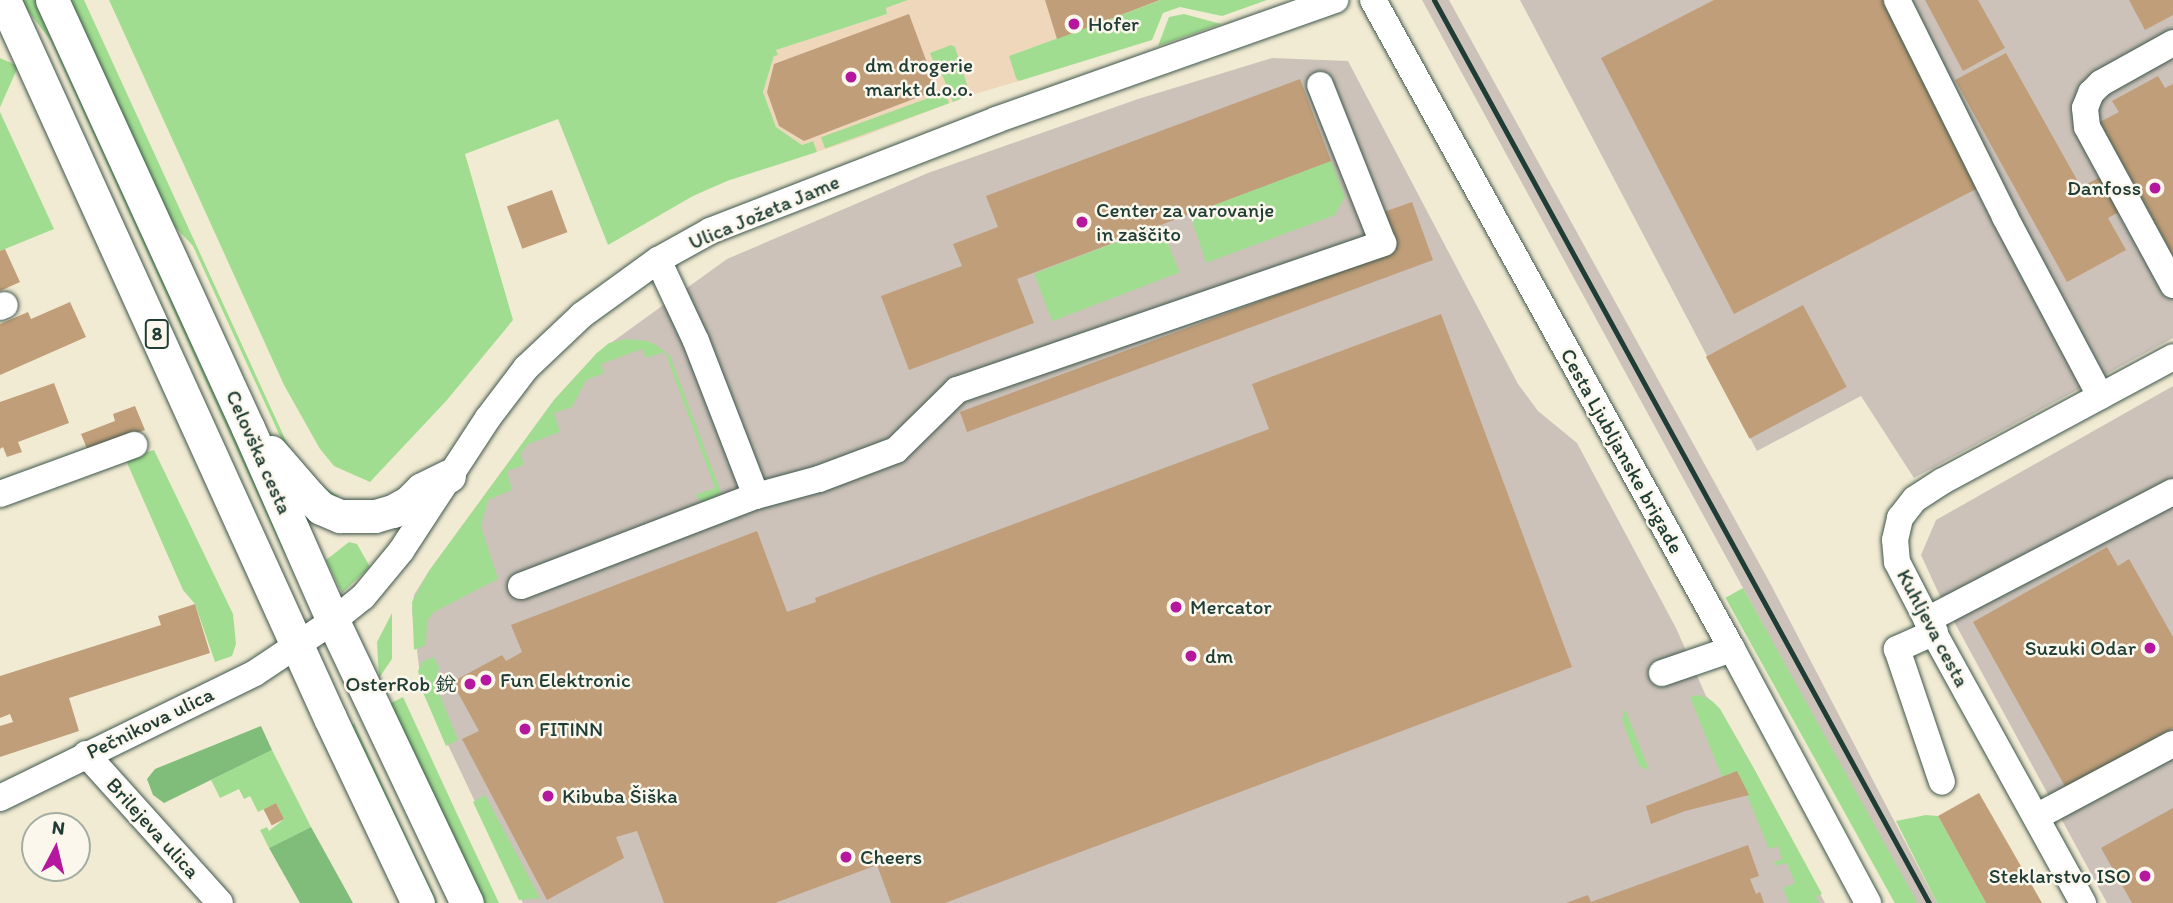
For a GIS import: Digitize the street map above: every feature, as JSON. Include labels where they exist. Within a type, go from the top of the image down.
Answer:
[{"type":"main road","name":"Celovška cesta","points":[[52,0],[248,428],[333,621],[467,903]]},
{"type":"main road","name":"Celovška cesta","points":[[6,16],[418,903]]},
{"type":"main road","points":[[248,428],[294,475],[321,508],[340,516],[375,516],[393,511],[409,502],[422,489],[449,476]]},
{"type":"street","name":"Ulica Jožeta Jame","points":[[298,647],[363,597],[401,551],[449,476],[526,368],[582,315],[658,260],[710,230],[983,125],[1335,0]]},
{"type":"street","name":"Cesta Ljubljanske brigade","points":[[1373,0],[1732,649],[1868,903]]},
{"type":"street","points":[[1897,0],[2005,217],[2100,396]]},
{"type":"street","points":[[2173,43],[2101,83],[2091,93],[2085,108],[2087,127],[2173,285]]},
{"type":"street","points":[[521,586],[756,496],[819,479],[896,450],[957,390],[1383,243],[1320,85]]},
{"type":"street","points":[[658,260],[696,341],[756,496]]},
{"type":"street","name":"Kuhljeva cesta","points":[[2083,903],[1897,562],[1895,540],[1900,518],[1915,499],[2173,356]]},
{"type":"street","points":[[0,494],[134,445]]},
{"type":"street","points":[[1942,782],[1897,649],[1931,626],[2173,492]]},
{"type":"street","name":"Pečnikova ulica","points":[[0,797],[255,673],[298,647]]},
{"type":"street","points":[[1662,673],[1732,649]]},
{"type":"street","points":[[2036,817],[2173,744]]},
{"type":"street","name":"Brilejeva ulica","points":[[86,754],[220,903]]},
{"type":"shaded area","points":[[908,0],[1161,0],[1009,56],[1019,81],[968,96],[817,152],[812,141],[802,145],[776,127],[763,92],[776,50],[887,14],[886,8]]},
{"type":"shaded area","points":[[1422,0],[1449,0],[1770,583],[1937,903],[1915,903]]},
{"type":"shaded area","points":[[1520,0],[2173,0],[2173,338],[1914,478],[1861,396],[1757,451]]},
{"type":"shaded area","points":[[1272,58],[1348,61],[1518,384],[1538,411],[1577,443],[1676,628],[1706,696],[1720,709],[1825,903],[523,903],[422,690],[412,611],[414,595],[429,571],[554,400],[597,353],[727,259],[928,173],[1138,99]]},
{"type":"shaded area","points":[[2173,386],[2173,903],[2107,903],[1938,592],[1921,555],[1936,520]]},
{"type":"green space","points":[[20,0],[37,0],[289,552],[285,555],[51,41]]},
{"type":"green space","points":[[66,0],[84,0],[286,441],[301,467],[316,482],[338,496],[336,502],[290,458],[193,246],[165,216]]},
{"type":"green space","points":[[109,0],[908,0],[886,8],[887,14],[776,50],[778,55],[774,56],[763,92],[776,127],[802,145],[813,141],[817,152],[727,181],[693,196],[608,245],[558,119],[465,154],[513,320],[447,400],[370,482],[334,466],[320,449],[284,385]]},
{"type":"green space","points":[[1161,0],[1267,0],[1222,16],[1180,7],[1163,13],[1152,40],[1019,81],[1016,78],[1009,56]]},
{"type":"green space","points":[[1184,14],[1221,24],[1158,46],[1169,17]]},
{"type":"green space","points":[[951,45],[955,47],[969,91],[968,96],[953,102],[939,67],[936,68],[930,53]]},
{"type":"green space","points":[[0,58],[18,66],[0,107]]},
{"type":"green space","points":[[945,92],[949,103],[825,148],[821,137]]},
{"type":"green space","points":[[0,112],[54,229],[0,251]]},
{"type":"green space","points":[[1331,161],[1345,197],[1335,215],[1206,263],[1190,214]]},
{"type":"green space","points":[[1161,225],[1179,273],[1052,321],[1034,274]]},
{"type":"green space","points":[[626,339],[647,341],[665,352],[646,358],[642,349],[601,364],[604,373],[586,380],[572,407],[554,413],[560,432],[528,444],[521,453],[524,465],[507,471],[512,490],[488,500],[481,526],[498,579],[434,612],[427,621],[426,645],[414,650],[412,602],[429,571],[554,400],[597,353],[609,343]]},
{"type":"green space","points":[[665,352],[670,356],[721,492],[708,502],[701,501],[695,495],[715,488]]},
{"type":"green space","points":[[154,450],[233,614],[236,644],[232,656],[215,662],[195,604],[183,590],[128,465],[126,458]]},
{"type":"green space","points":[[349,542],[357,544],[370,567],[342,593],[326,560]]},
{"type":"green space","points":[[1743,588],[1917,902],[1895,903],[1726,598]]},
{"type":"green space","points":[[392,613],[392,659],[379,678],[377,642]]},
{"type":"green space","points":[[434,657],[439,668],[435,683],[458,740],[446,746],[422,690],[418,671],[423,661]]},
{"type":"green space","points":[[1700,695],[1720,709],[1822,894],[1816,896],[1819,903],[1789,903],[1783,888],[1795,883],[1787,863],[1775,866],[1774,862],[1782,859],[1778,846],[1769,849],[1737,771],[1722,777],[1690,697]]},
{"type":"green space","points":[[403,697],[499,903],[482,903],[389,704]]},
{"type":"green space","points":[[1625,708],[1649,770],[1639,766],[1622,720]]},
{"type":"green space","points":[[354,723],[438,903],[433,903],[351,726]]},
{"type":"green space","points":[[261,726],[272,750],[164,803],[153,795],[147,779],[155,769]]},
{"type":"green space","points":[[272,750],[311,827],[269,848],[260,830],[267,827],[269,831],[284,819],[276,803],[258,812],[250,796],[244,799],[239,789],[220,798],[211,780]]},
{"type":"green space","points":[[485,795],[540,898],[519,900],[473,802]]},
{"type":"green space","points":[[1926,815],[1938,816],[1986,903],[1937,903],[1896,821]]},
{"type":"green space","points":[[311,827],[353,903],[300,903],[269,848]]},
{"type":"building","name":"Hofer","points":[[1045,0],[1160,0],[1057,39]]},
{"type":"building","points":[[1714,0],[1883,0],[1980,187],[1734,314],[1601,58]]},
{"type":"building","points":[[1925,0],[1978,0],[2005,48],[1963,71]]},
{"type":"building","points":[[2129,0],[2173,0],[2173,15],[2145,30]]},
{"type":"building","name":"dm drogerie markt d.o.o.","points":[[909,14],[937,90],[804,141],[779,126],[767,92],[774,64]]},
{"type":"building","points":[[2006,53],[2081,187],[2102,176],[2121,211],[2108,218],[2126,250],[2067,282],[1955,80]]},
{"type":"building","name":"Danfoss","points":[[2158,76],[2165,88],[2173,84],[2173,255],[2100,122],[2119,112],[2112,101]]},
{"type":"building","name":"Center za varovanje in zaščito","points":[[1300,79],[1331,161],[1017,279],[1034,323],[909,370],[881,296],[962,266],[953,244],[998,227],[986,196]]},
{"type":"building","points":[[552,190],[567,232],[522,249],[507,206]]},
{"type":"building","points":[[1412,202],[1433,260],[967,432],[960,412],[1396,251],[1381,213]]},
{"type":"building","points":[[5,249],[20,282],[0,291],[0,251]]},
{"type":"building","points":[[70,302],[86,337],[0,375],[0,324],[28,312],[31,319]]},
{"type":"building","points":[[1803,305],[1847,387],[1750,439],[1706,357]]},
{"type":"building","name":"Mercator","points":[[1441,314],[1572,667],[945,903],[891,903],[877,865],[775,903],[664,903],[637,831],[616,837],[624,858],[547,900],[462,739],[479,731],[452,682],[502,655],[506,661],[522,652],[511,625],[757,531],[787,612],[816,602],[815,598],[1269,429],[1252,384]]},
{"type":"building","points":[[54,383],[69,423],[18,442],[22,452],[7,457],[3,447],[0,449],[0,402]]},
{"type":"building","points":[[135,406],[145,430],[88,451],[81,434],[115,421],[113,414]]},
{"type":"building","points":[[2107,547],[2118,566],[2129,559],[2173,637],[2173,728],[2066,788],[1973,622]]},
{"type":"building","points":[[195,604],[210,653],[69,698],[79,731],[0,757],[0,726],[13,722],[10,714],[0,718],[0,676],[161,625],[158,616]]},
{"type":"building","points":[[1737,771],[1749,795],[1685,811],[1651,824],[1646,806]]},
{"type":"building","points":[[1979,793],[2042,903],[1986,903],[1938,816]]},
{"type":"building","points":[[276,803],[284,819],[272,825],[264,809]]},
{"type":"building","name":"Steklarstvo ISO","points":[[2173,808],[2173,903],[2132,903],[2101,848]]},
{"type":"building","points":[[1748,845],[1759,876],[1750,879],[1756,894],[1760,892],[1764,903],[1566,903],[1588,895],[1591,902]]},
{"type":"railway","points":[[1434,0],[1929,903]]},
{"type":"place","name":"Hofer","points":[[1074,24]]},
{"type":"place","name":"dm drogerie markt d.o.o.","points":[[851,77]]},
{"type":"place","name":"Danfoss","points":[[2155,188]]},
{"type":"place","name":"Center za varovanje in zaščito","points":[[1082,222]]},
{"type":"place","name":"Mercator","points":[[1176,607]]},
{"type":"place","name":"Suzuki Odar","points":[[2150,648]]},
{"type":"place","name":"dm","points":[[1191,656]]},
{"type":"place","name":"Fun Elektronic","points":[[486,680]]},
{"type":"place","name":"OsterRob 銳","points":[[470,684]]},
{"type":"place","name":"FITINN","points":[[525,729]]},
{"type":"place","name":"Kibuba Šiška","points":[[548,796]]},
{"type":"place","name":"Cheers","points":[[846,857]]},
{"type":"place","name":"Steklarstvo ISO","points":[[2145,876]]}]
